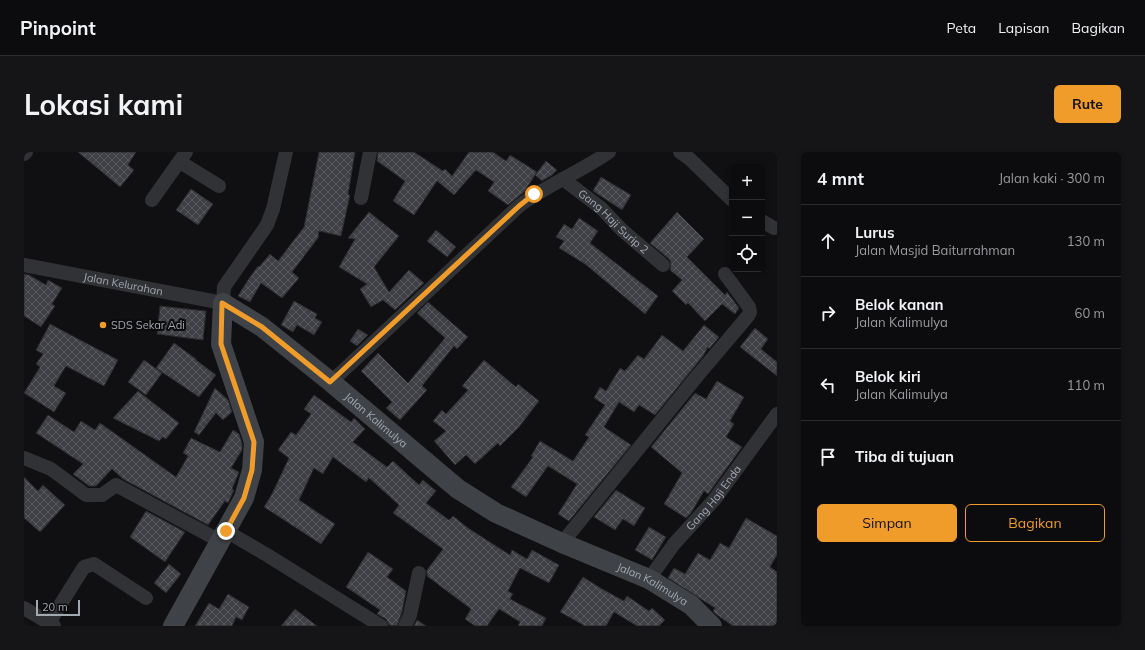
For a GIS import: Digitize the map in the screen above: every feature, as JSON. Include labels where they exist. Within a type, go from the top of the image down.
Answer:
[{"type":"street","points":[[180,624],[223,536],[244,498],[252,470],[254,442],[221,344],[222,303],[224,288],[267,225],[273,209],[286,152]]},
{"type":"street","points":[[361,198],[370,152]]},
{"type":"street","points":[[330,382],[519,206],[534,194],[592,164],[609,152]]},
{"type":"street","points":[[680,152],[690,159],[729,197]]},
{"type":"street","points":[[152,200],[183,157],[219,186]]},
{"type":"street","name":"Gang Haji Surip 2","points":[[563,179],[602,208],[614,222],[663,265]]},
{"type":"street","points":[[765,223],[774,228]]},
{"type":"street","name":"Jalan Kelurahan","points":[[24,265],[222,303]]},
{"type":"street","points":[[562,543],[693,381],[748,316],[750,312],[749,307],[725,274]]},
{"type":"street","name":"Jalan Kalimulya","points":[[222,303],[262,327],[458,489],[496,513],[562,543],[649,579],[691,605],[712,626]]},
{"type":"street","name":"Gang Haji Enda","points":[[649,579],[674,544],[714,500],[777,414]]},
{"type":"street","points":[[24,458],[51,469],[86,494],[102,495],[116,485],[223,536],[267,555],[380,626]]},
{"type":"street","points":[[24,608],[50,625],[84,567],[94,564],[146,598]]},
{"type":"street","points":[[404,626],[410,615],[419,573]]},
{"type":"building","points":[[78,152],[136,152],[128,165],[134,170],[120,187]]},
{"type":"building","points":[[319,152],[355,152],[348,195],[350,195],[341,236],[319,231],[318,238],[292,272],[299,278],[282,298],[261,283],[250,302],[238,296],[258,266],[259,267],[270,254],[278,261],[304,227]]},
{"type":"building","points":[[378,152],[414,152],[443,171],[445,169],[452,176],[469,152],[493,152],[506,161],[510,155],[537,172],[524,192],[508,205],[488,191],[494,182],[476,170],[454,195],[437,181],[414,215],[393,201],[405,181],[377,161]]},
{"type":"building","points":[[546,161],[557,170],[542,181],[535,175]]},
{"type":"building","points":[[601,177],[631,195],[622,210],[593,191]]},
{"type":"building","points":[[191,189],[213,204],[198,225],[176,210]]},
{"type":"building","points":[[369,212],[399,236],[374,267],[389,292],[409,270],[424,283],[395,310],[383,300],[371,307],[360,289],[367,284],[339,267],[355,239],[348,238]]},
{"type":"building","points":[[677,212],[704,239],[687,257],[725,295],[727,292],[739,308],[735,314],[722,304],[705,321],[688,303],[686,305],[672,291],[682,280],[670,270],[671,263],[669,259],[650,243]]},
{"type":"building","points":[[579,218],[598,231],[590,243],[658,296],[645,314],[585,264],[559,248],[564,241],[556,237],[564,224],[572,229]]},
{"type":"building","points":[[436,230],[456,247],[447,257],[427,241]]},
{"type":"building","points":[[24,274],[29,275],[46,285],[48,280],[62,288],[52,304],[55,306],[41,327],[24,316]]},
{"type":"building","points":[[294,301],[317,314],[315,318],[322,322],[314,335],[297,325],[293,332],[281,325]]},
{"type":"building","points":[[428,302],[468,337],[457,349],[454,346],[422,386],[427,390],[400,420],[386,408],[392,402],[361,371],[378,353],[408,383],[445,338],[417,313]]},
{"type":"building","points":[[160,306],[206,311],[203,340],[157,334]]},
{"type":"building","points":[[50,324],[118,360],[104,386],[66,366],[54,386],[66,393],[54,412],[24,393],[40,367],[36,364],[43,354],[36,350]]},
{"type":"building","points":[[704,325],[719,337],[709,349],[708,347],[703,356],[655,415],[639,405],[634,412],[619,402],[604,427],[631,445],[569,521],[558,514],[577,484],[548,466],[526,497],[511,487],[533,457],[531,456],[540,441],[573,461],[589,437],[585,435],[605,405],[594,398],[600,387],[606,391],[620,368],[625,371],[638,355],[644,359],[662,335],[683,351]]},
{"type":"building","points":[[755,328],[768,339],[761,349],[777,362],[777,376],[740,347]]},
{"type":"building","points":[[358,329],[368,335],[357,346],[350,341]]},
{"type":"building","points":[[174,343],[216,375],[199,397],[156,368]]},
{"type":"building","points":[[144,360],[162,373],[146,395],[128,382]]},
{"type":"building","points":[[484,360],[516,387],[518,384],[539,401],[519,427],[500,446],[498,443],[475,464],[466,455],[455,465],[434,441],[446,431],[433,421],[442,410],[446,414],[468,390],[462,386]]},
{"type":"building","points":[[717,381],[744,397],[730,421],[734,424],[726,437],[742,447],[708,494],[704,491],[691,513],[686,518],[664,504],[682,473],[651,447],[695,393],[706,399]]},
{"type":"building","points":[[215,388],[228,400],[232,412],[223,420],[216,413],[199,435],[194,432]]},
{"type":"building","points":[[138,391],[179,423],[166,439],[163,437],[159,441],[113,418]]},
{"type":"building","points":[[314,395],[351,422],[354,418],[365,429],[353,442],[387,467],[393,461],[419,485],[423,480],[436,491],[426,503],[449,520],[453,516],[468,528],[510,555],[512,550],[527,559],[532,550],[559,565],[549,583],[520,568],[508,591],[513,594],[510,599],[546,618],[542,626],[518,626],[520,622],[499,609],[487,626],[475,626],[465,619],[471,609],[427,576],[427,570],[443,549],[393,513],[399,505],[369,478],[366,482],[333,457],[323,474],[314,468],[299,500],[335,524],[321,544],[264,507],[272,494],[289,458],[278,450],[291,432],[296,435],[311,414],[304,409]]},
{"type":"building","points":[[48,415],[74,432],[81,421],[95,430],[100,423],[176,477],[188,456],[183,453],[191,438],[220,452],[233,430],[239,434],[242,443],[242,450],[231,468],[239,472],[232,489],[234,490],[228,503],[225,501],[208,525],[123,479],[112,469],[96,486],[89,486],[73,474],[83,464],[36,433]]},
{"type":"building","points":[[24,477],[38,491],[43,485],[65,505],[40,532],[24,518]]},
{"type":"building","points":[[616,490],[645,508],[634,526],[623,519],[615,530],[594,517]]},
{"type":"building","points":[[146,511],[185,532],[165,562],[130,537]]},
{"type":"building","points":[[746,518],[777,536],[777,555],[770,567],[777,572],[777,626],[733,626],[713,611],[715,608],[668,578],[674,568],[685,574],[698,553],[710,560],[720,543],[729,548]]},
{"type":"building","points":[[649,527],[666,537],[652,560],[635,550]]},
{"type":"building","points":[[368,552],[393,569],[387,577],[406,591],[402,612],[397,626],[389,625],[386,619],[377,614],[380,610],[346,587]]},
{"type":"building","points":[[169,564],[181,574],[166,593],[154,583]]},
{"type":"building","points":[[583,577],[624,601],[627,596],[649,611],[652,608],[665,620],[659,626],[637,626],[614,612],[606,626],[585,626],[560,612]]},
{"type":"building","points":[[228,594],[249,607],[242,620],[236,617],[232,626],[195,626],[209,603],[219,609]]},
{"type":"building","points":[[295,609],[317,626],[281,626]]},
{"type":"building","points":[[417,620],[426,626],[414,626]]},
{"type":"place","name":"SDS Sekar Adi","points":[[103,325]]},
{"type":"route","points":[[226,531],[244,498],[252,470],[254,442],[221,344],[222,303],[262,327],[330,382],[375,342],[519,206],[534,194]]}]
